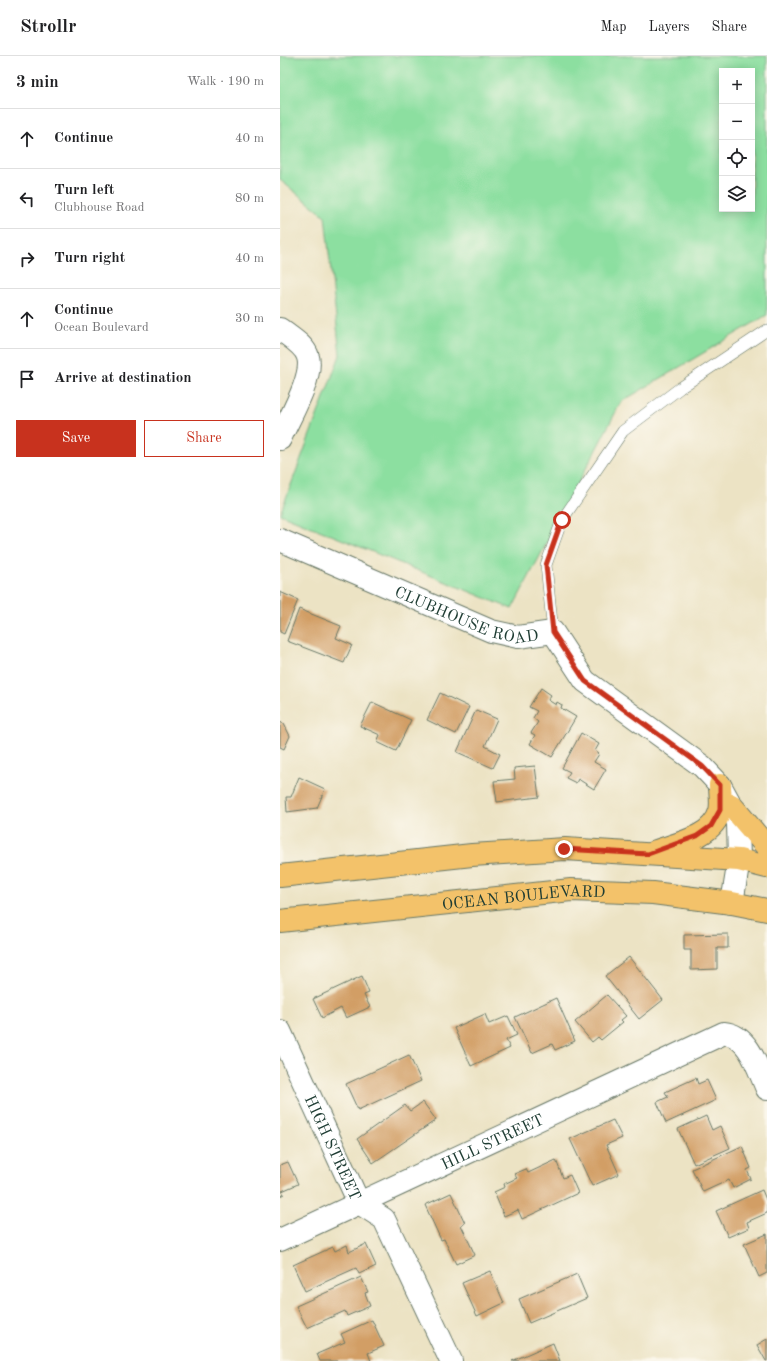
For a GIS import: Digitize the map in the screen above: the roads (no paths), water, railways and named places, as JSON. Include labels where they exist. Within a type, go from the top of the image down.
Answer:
[{"type":"main road","points":[[648,854],[697,836],[711,826],[720,810],[720,785]]},
{"type":"main road","points":[[732,805],[767,847]]},
{"type":"main road","points":[[280,876],[472,855],[564,849],[739,860],[767,867]]},
{"type":"main road","name":"OCEAN BOULEVARD","points":[[280,921],[571,890],[653,893],[732,903],[767,910]]},
{"type":"street","points":[[280,329],[303,348],[308,361],[306,381],[280,439]]},
{"type":"street","name":"CLUBHOUSE ROAD","points":[[280,540],[491,631],[518,637],[553,632],[585,681],[702,766],[720,785],[732,805],[738,823],[739,860],[732,903]]},
{"type":"street","name":"HIGH STREET","points":[[280,1031],[359,1203],[384,1219],[451,1361]]},
{"type":"street","name":"HILL STREET","points":[[280,1240],[703,1041],[724,1033],[733,1033],[746,1045],[767,1089]]},
{"type":"lane","points":[[553,632],[546,565],[562,520],[623,431],[680,388],[767,330]]}]
